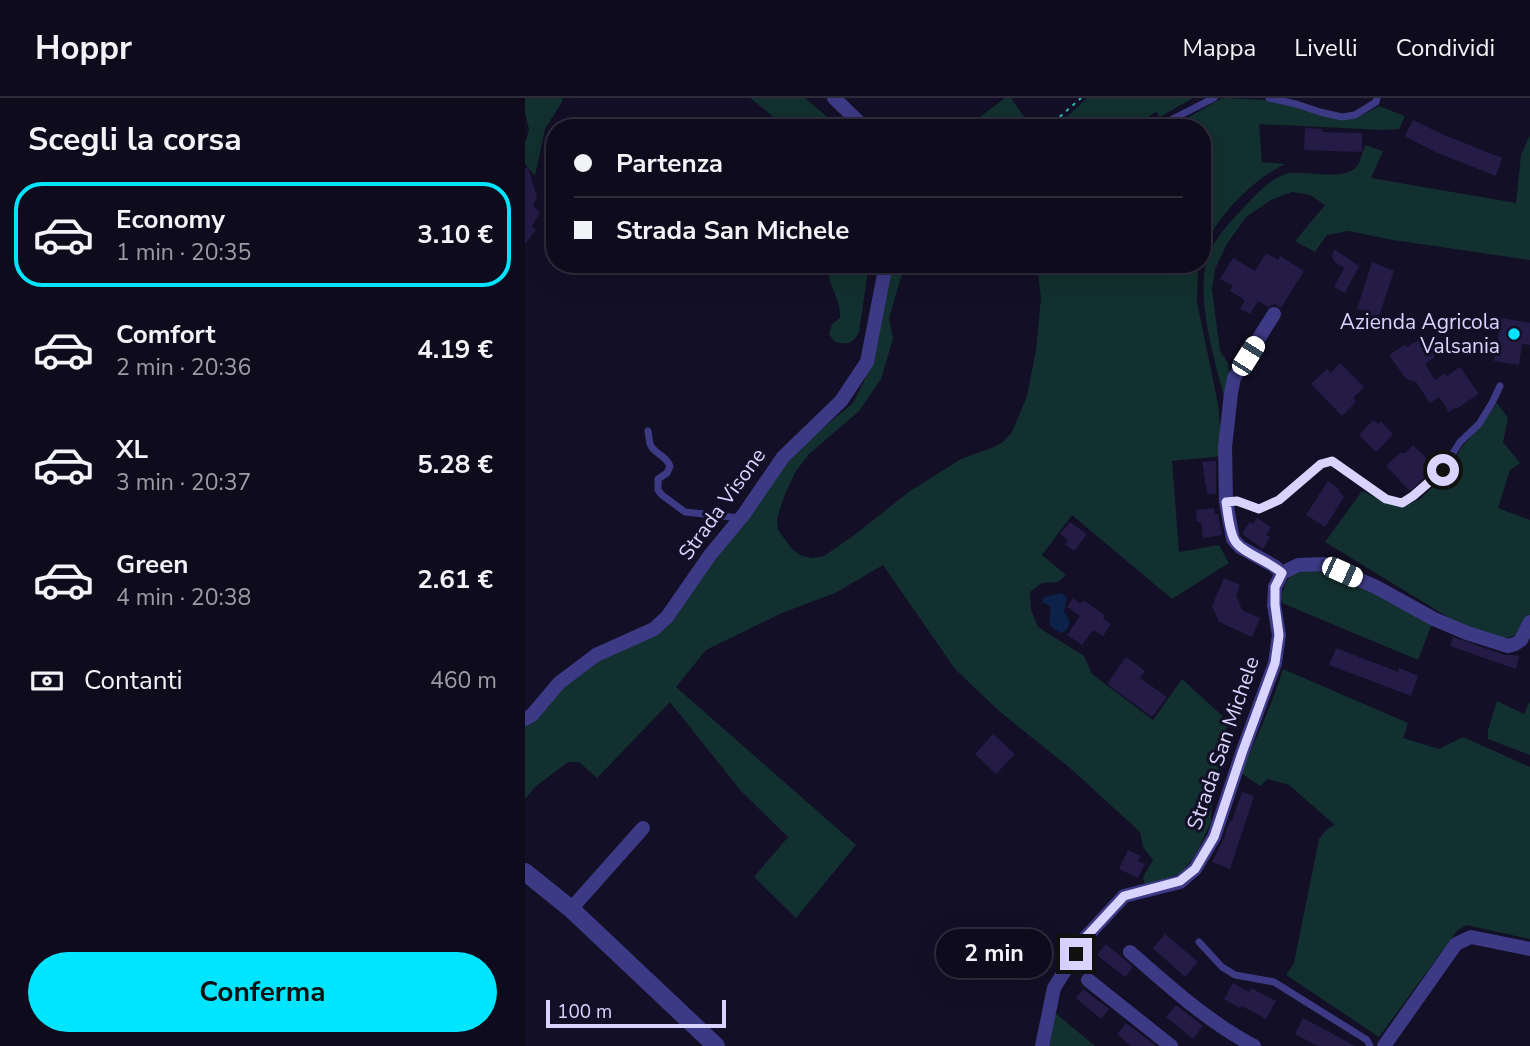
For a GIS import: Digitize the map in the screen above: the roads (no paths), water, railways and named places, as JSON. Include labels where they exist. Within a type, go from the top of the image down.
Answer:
[{"type":"street","points":[[834,98],[856,119]]},
{"type":"street","name":"Strada Visone","points":[[525,719],[532,715],[559,684],[596,656],[654,629],[667,617],[783,457],[841,401],[867,362],[884,273]]},
{"type":"street","points":[[1274,314],[1234,378],[1232,386],[1225,447],[1226,502],[1233,539],[1240,547],[1282,573],[1299,565],[1324,564],[1376,587],[1434,619],[1508,646],[1515,645],[1521,639],[1530,622]]},
{"type":"street","name":"Strada San Michele","points":[[1042,1046],[1054,988],[1086,937],[1124,896],[1180,881],[1195,869],[1214,837],[1275,663],[1279,635],[1275,587],[1282,573]]},
{"type":"street","points":[[571,909],[643,828]]},
{"type":"street","points":[[525,872],[571,909],[716,1046]]},
{"type":"street","points":[[1384,1046],[1456,944],[1471,937],[1530,949]]},
{"type":"street","points":[[1130,952],[1234,1036],[1254,1046]]},
{"type":"street","points":[[1089,980],[1171,1046]]},
{"type":"lane","points":[[1173,119],[1214,98]]},
{"type":"lane","points":[[1269,98],[1342,117],[1355,115],[1376,102],[1377,98]]},
{"type":"lane","points":[[1226,502],[1237,501],[1259,509],[1279,500],[1321,464],[1332,461],[1386,499],[1402,503],[1443,470],[1460,442],[1479,424],[1500,386]]},
{"type":"lane","points":[[648,431],[650,444],[667,458],[670,466],[667,473],[658,479],[661,495],[685,512],[740,518]]},
{"type":"lane","points":[[1199,942],[1228,971],[1235,975],[1274,982],[1288,989],[1367,1040],[1370,1046]]},
{"type":"water","points":[[1061,593],[1067,597],[1064,611],[1070,622],[1067,630],[1061,633],[1051,627],[1050,606],[1042,602],[1044,597]]},
{"type":"place","name":"Azienda Agricola Valsania","points":[[1514,334]]}]
